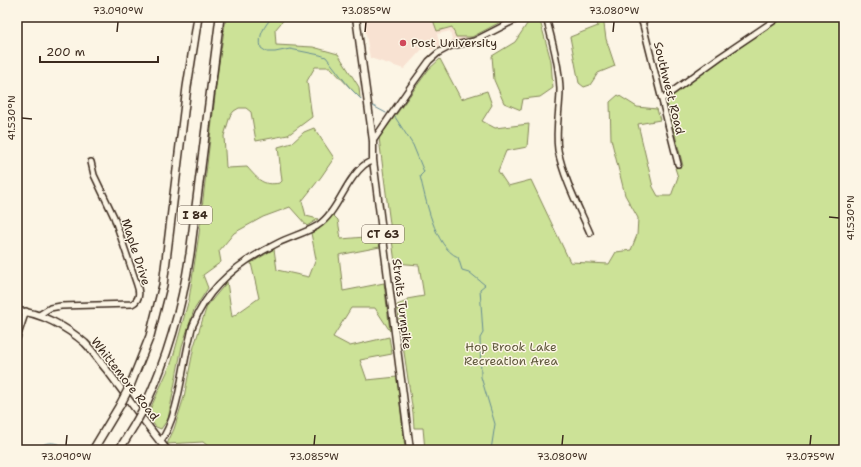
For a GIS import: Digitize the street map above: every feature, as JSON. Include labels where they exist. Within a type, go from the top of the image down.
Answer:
[{"type":"highway","name":"I 84","points":[[93,450],[130,386],[150,336],[163,285],[187,87],[198,17]]},
{"type":"highway","name":"I 84","points":[[119,450],[145,406],[165,360],[176,325],[191,248],[220,17]]},
{"type":"main road","name":"Straits Turnpike","points":[[356,17],[373,141],[373,160],[410,450]]},
{"type":"main road","name":"Whittemore Road","points":[[17,311],[26,311],[39,315],[55,323],[84,343],[112,377],[167,450]]},
{"type":"street","points":[[373,141],[431,59],[441,50],[454,45],[472,42],[521,17]]},
{"type":"street","points":[[546,17],[558,68],[560,91],[556,134],[558,152],[567,179],[590,233]]},
{"type":"street","points":[[642,19],[648,17]]},
{"type":"street","name":"Southwest Road","points":[[642,19],[678,164]]},
{"type":"street","points":[[662,99],[720,56],[775,19]]},
{"type":"street","points":[[160,442],[165,435],[172,416],[193,324],[211,293],[223,280],[243,264],[276,244],[317,226],[328,215],[363,165],[373,160]]},
{"type":"street","name":"Maple Drive","points":[[39,315],[50,308],[61,306],[132,304],[136,302],[139,297],[139,291],[114,217],[94,175],[91,162]]},
{"type":"street","points":[[17,338],[26,311]]},
{"type":"shaded area","name":"Post University","points":[[363,17],[510,17],[469,38],[453,43],[450,31],[437,34],[440,47],[430,50],[429,45],[425,46],[404,69],[370,58]]},
{"type":"green space","points":[[226,17],[286,17],[275,30],[276,45],[313,47],[338,54],[359,87],[360,98],[330,67],[315,67],[307,81],[312,117],[288,135],[256,141],[251,112],[246,108],[239,108],[230,116],[224,136],[227,168],[247,167],[265,183],[280,183],[282,181],[278,147],[292,143],[304,132],[314,128],[334,158],[302,201],[306,216],[318,219],[307,226],[290,207],[263,217],[234,233],[219,251],[221,262],[203,275],[208,288],[194,310],[182,346],[168,419],[161,429],[156,427],[147,416],[172,361],[189,299],[199,234],[218,70]]},
{"type":"green space","points":[[432,17],[510,17],[472,37],[456,37],[452,27],[437,31]]},
{"type":"green space","points":[[539,17],[551,61],[553,88],[540,97],[523,99],[521,110],[504,103],[494,80],[492,56],[515,42],[529,21]]},
{"type":"green space","points":[[595,17],[603,17],[606,39],[615,66],[598,73],[590,85],[584,87],[579,83],[570,37],[598,26]]},
{"type":"green space","name":"Hop Brook Lake Recreation Area","points":[[784,17],[844,17],[844,450],[425,450],[423,428],[414,428],[397,305],[407,301],[407,299],[424,296],[419,265],[395,263],[379,138],[429,69],[440,59],[461,99],[487,91],[492,105],[482,121],[495,128],[529,124],[527,147],[506,151],[498,171],[508,186],[531,180],[570,262],[609,264],[616,252],[631,250],[637,235],[638,218],[625,195],[611,139],[610,102],[618,95],[637,107],[657,109],[660,120],[638,124],[653,187],[658,196],[671,196],[678,177],[675,168],[683,166],[667,103],[671,97],[707,70]]},
{"type":"green space","points":[[333,215],[338,220],[341,239],[377,236],[380,247],[339,255],[343,291],[384,283],[390,331],[375,308],[351,308],[333,337],[350,346],[389,337],[392,354],[360,360],[367,380],[397,377],[404,450],[213,450],[203,442],[167,444],[174,429],[184,397],[194,346],[207,306],[227,282],[232,317],[259,298],[251,263],[274,249],[277,270],[309,277],[316,259],[311,233],[320,228]]},
{"type":"waterway","points":[[272,17],[262,31],[260,39],[261,48],[267,52],[290,49],[326,57],[350,88],[361,99]]},
{"type":"waterway","points":[[373,106],[386,113]]},
{"type":"waterway","points":[[395,117],[413,145],[424,172],[420,176],[428,209],[437,233],[450,252],[458,257],[462,270],[469,272],[485,285],[480,289],[483,333],[480,338],[481,377],[495,424],[491,450]]},
{"type":"waterway","points":[[36,450],[40,446],[49,443],[61,445],[71,450]]},
{"type":"place","name":"Post University","points":[[403,43]]}]
